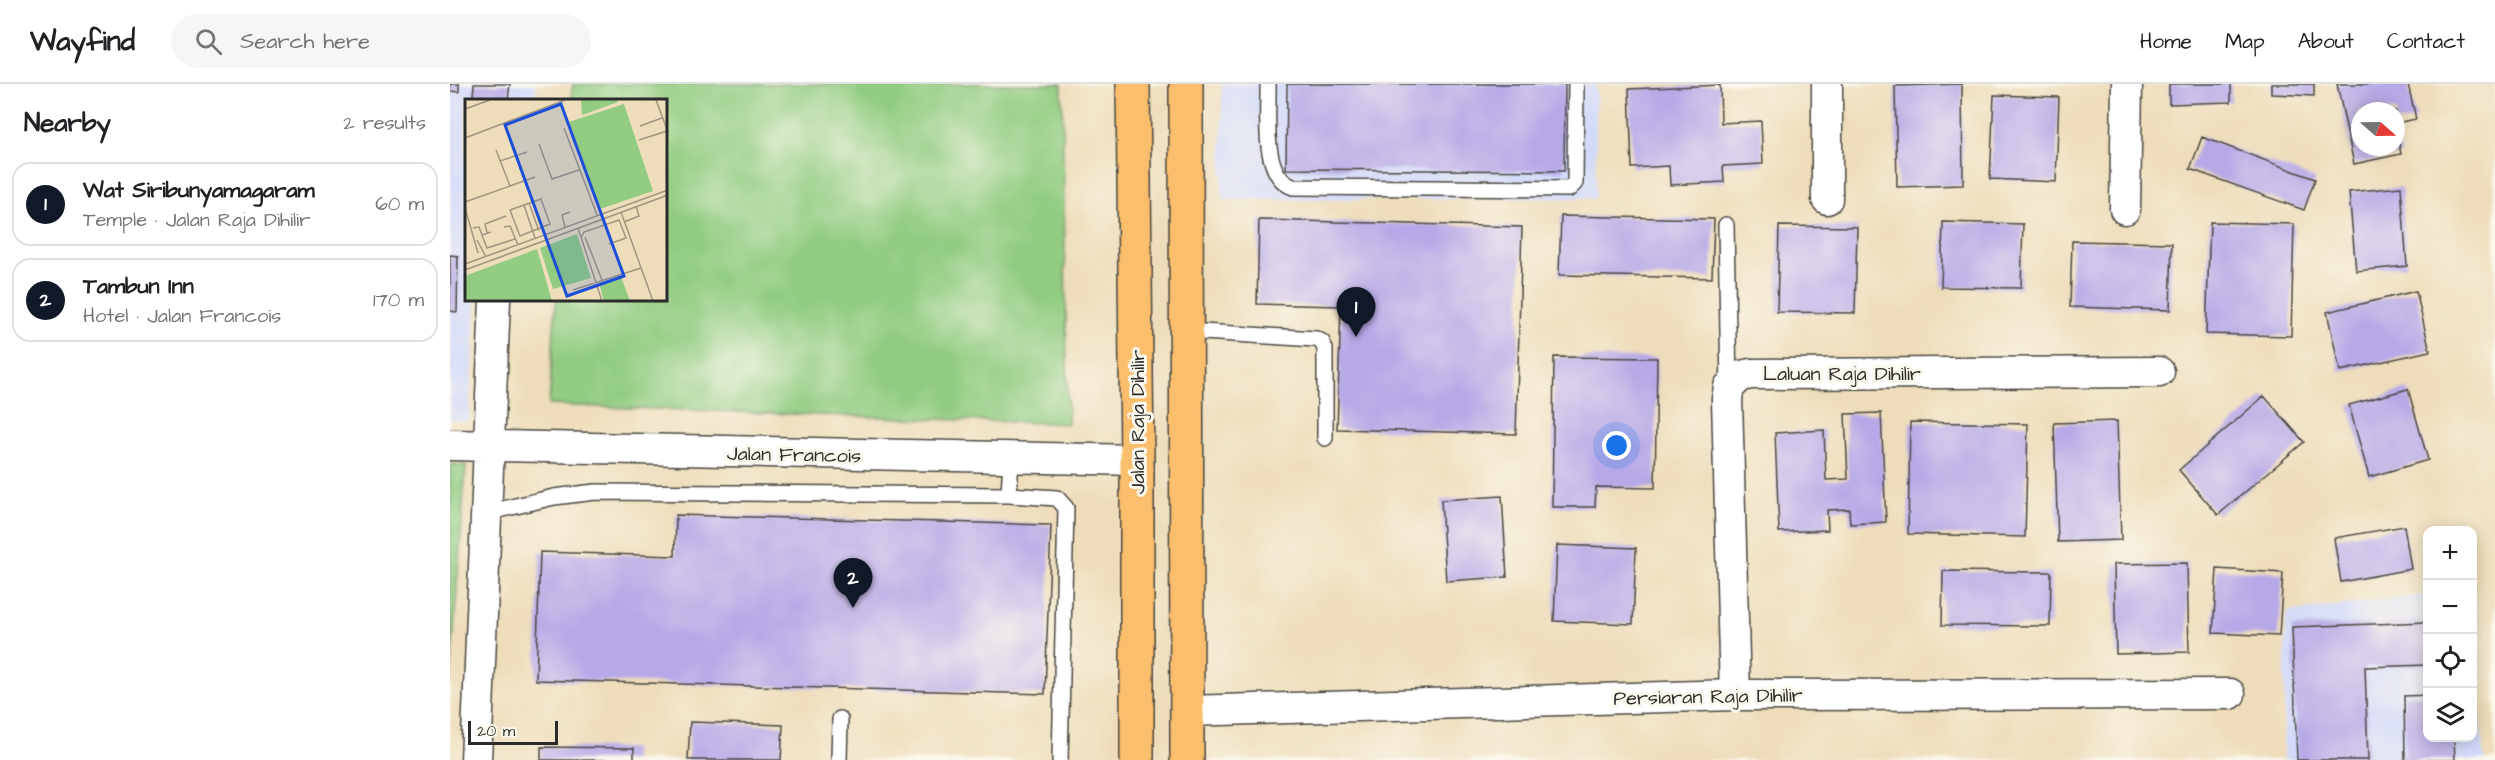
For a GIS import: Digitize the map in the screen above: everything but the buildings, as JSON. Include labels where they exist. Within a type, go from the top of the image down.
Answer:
[{"type":"main road","name":"Jalan Raja Dihilir","points":[[1133,84],[1137,760]]},
{"type":"main road","points":[[1186,84],[1187,760]]},
{"type":"street","points":[[1827,84],[1827,199]]},
{"type":"street","points":[[2125,209],[2127,84]]},
{"type":"street","points":[[476,760],[495,302]]},
{"type":"street","name":"Laluan Raja Dihilir","points":[[1729,387],[1741,376],[1751,374],[2159,372]]},
{"type":"street","points":[[1729,387],[1735,695]]},
{"type":"street","name":"Jalan Francois","points":[[450,445],[490,448],[1137,460]]},
{"type":"street","name":"Persiaran Raja Dihilir","points":[[1187,711],[1735,695],[2230,694]]},
{"type":"lane","points":[[1268,84],[1270,162],[1285,184],[1293,187],[1569,189],[1575,183],[1576,84]]},
{"type":"lane","points":[[1726,225],[1729,387]]},
{"type":"lane","points":[[1186,331],[1316,339],[1322,342],[1325,349],[1325,438]]},
{"type":"lane","points":[[1009,495],[1011,458]]},
{"type":"lane","points":[[486,513],[554,497],[595,492],[1009,495],[1057,498],[1066,508],[1060,760]]},
{"type":"lane","points":[[839,760],[840,719]]},
{"type":"shaded area","points":[[450,84],[536,84],[535,99],[465,99],[465,302],[476,302],[469,421],[450,420]]},
{"type":"shaded area","points":[[1222,84],[1596,84],[1596,198],[1222,200]]},
{"type":"shaded area","points":[[2423,595],[2423,742],[2477,742],[2477,699],[2485,760],[2283,760],[2286,612]]},
{"type":"green space","points":[[573,84],[1062,84],[1068,424],[549,405],[556,302],[668,302],[668,99],[571,99]]},
{"type":"green space","points":[[450,464],[466,465],[450,682]]},
{"type":"place","name":"Wat Siribunyamagaram","points":[[1356,337]]},
{"type":"place","name":"Tambun Inn","points":[[853,608]]}]
